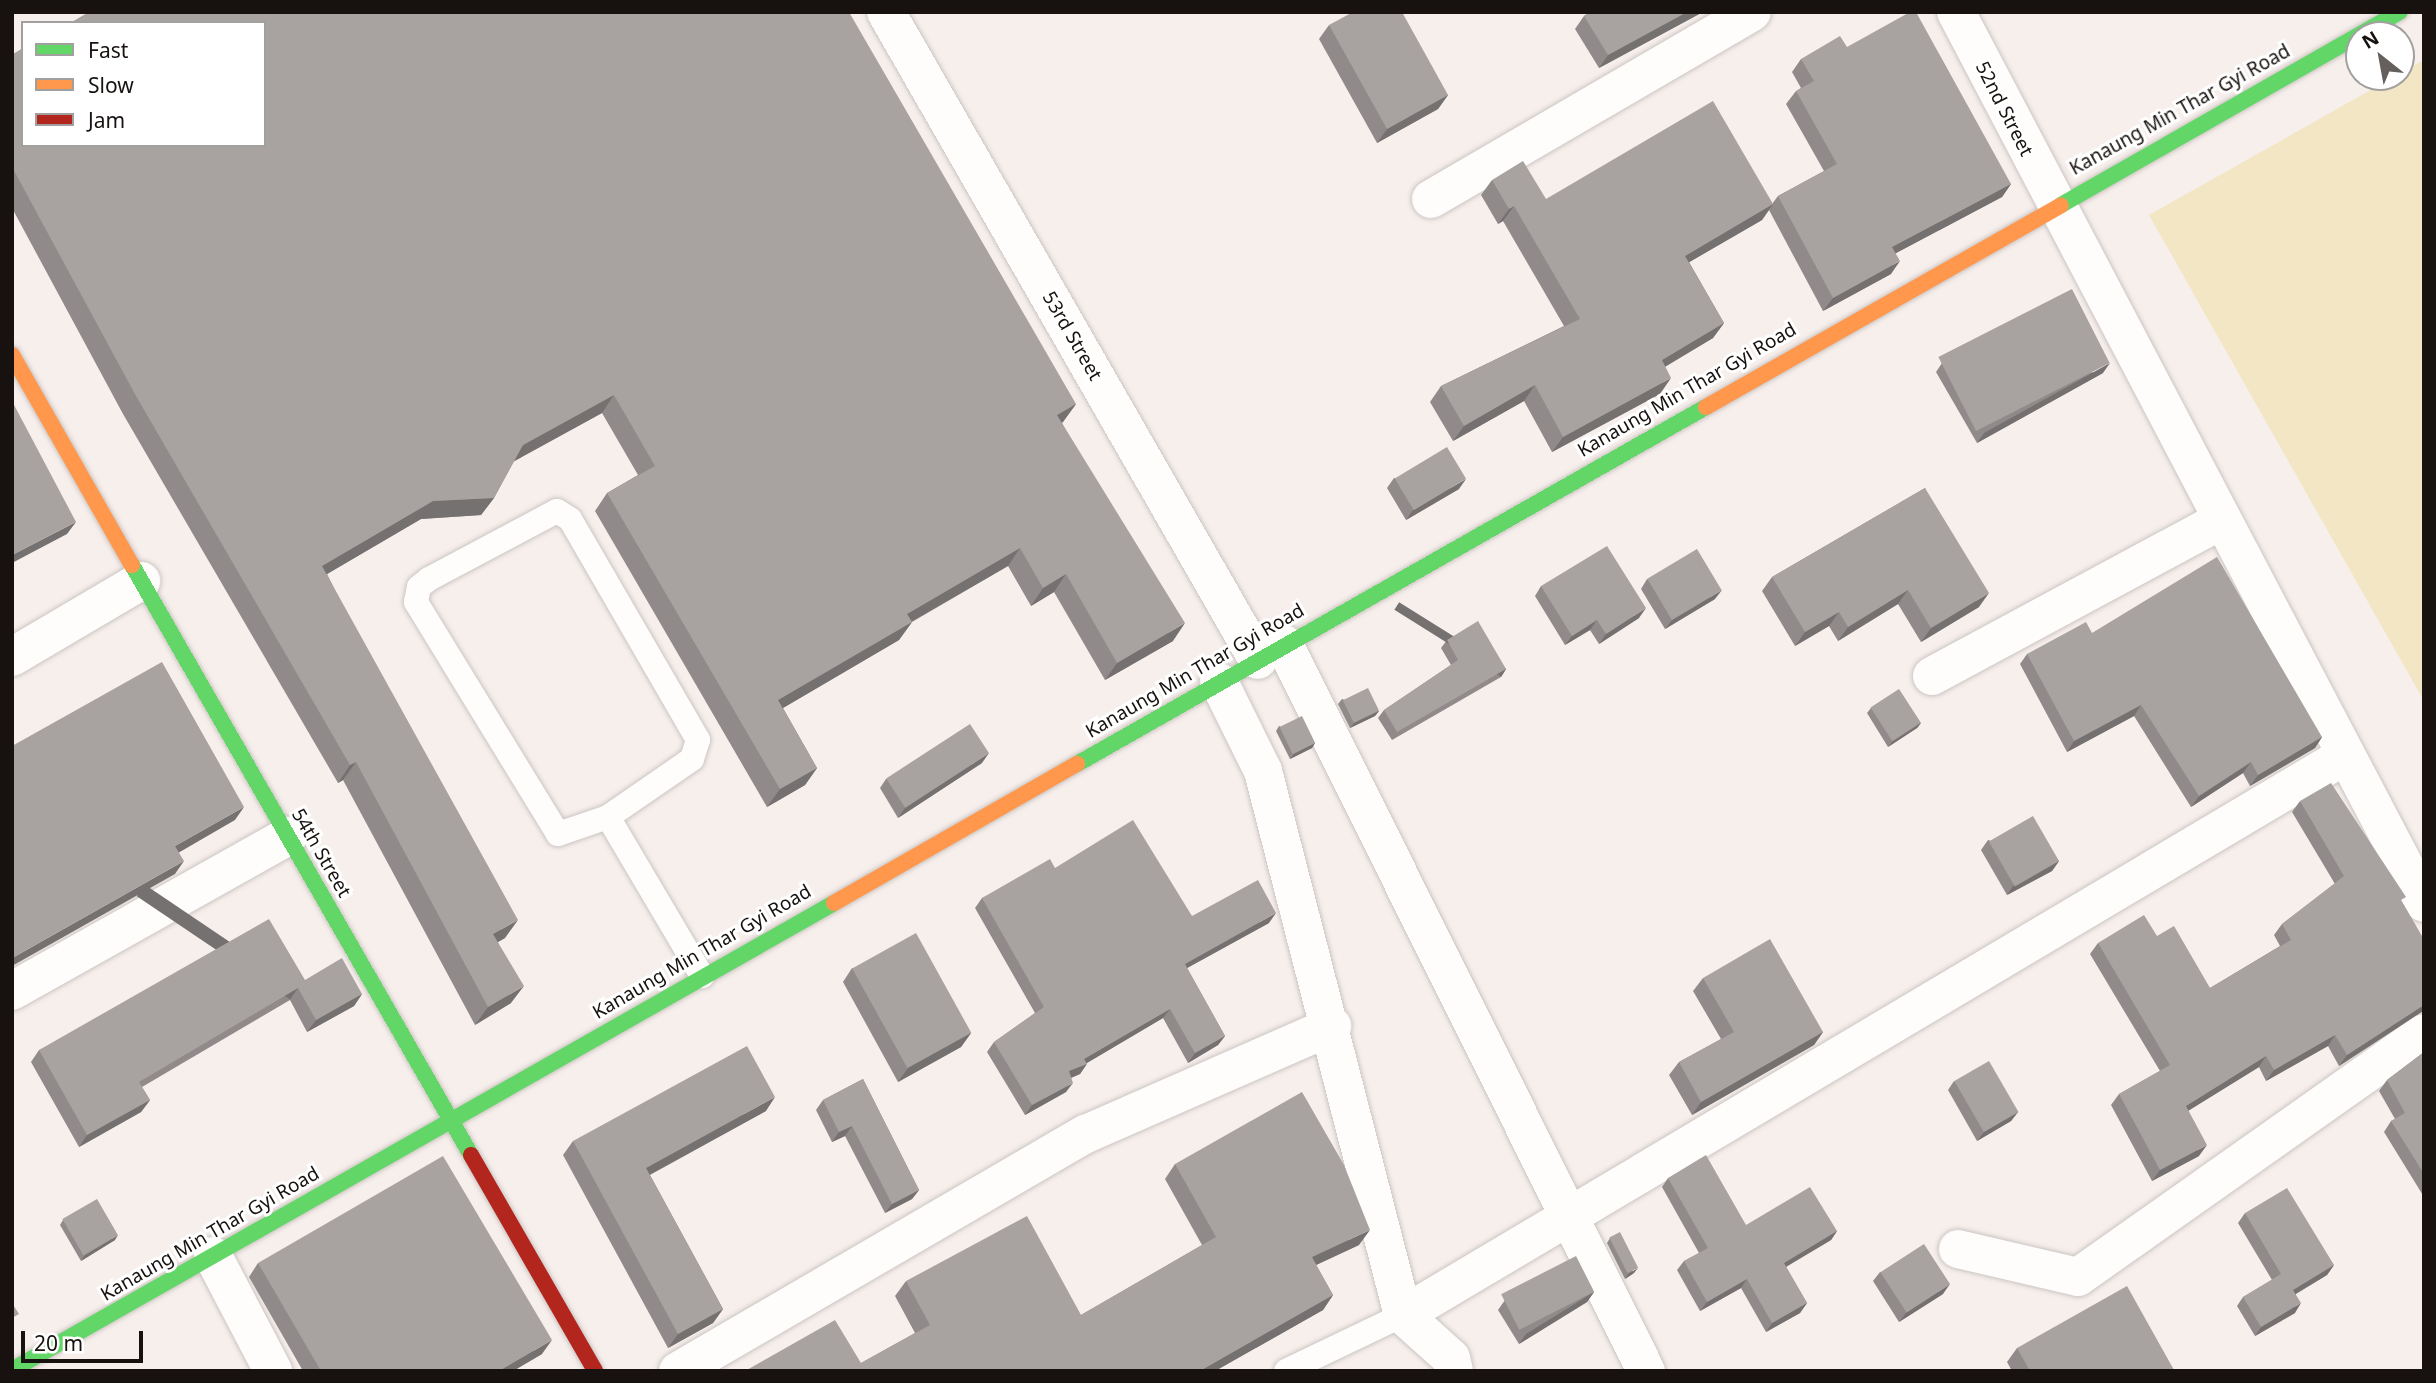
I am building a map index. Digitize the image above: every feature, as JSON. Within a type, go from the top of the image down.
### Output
[{"type":"street","name":"53rd Street","points":[[886,12],[1271,652],[1569,1216],[1646,1371]]},
{"type":"street","points":[[1431,199],[1752,12]]},
{"type":"street","name":"52nd Street","points":[[1956,12],[2053,205],[2424,903]]},
{"type":"street","name":"Kanaung Min Thar Gyi Road","points":[[12,1370],[2053,205],[2400,12]]},
{"type":"street","name":"54th Street","points":[[12,355],[595,1371]]},
{"type":"street","points":[[1932,676],[2220,522]]},
{"type":"street","points":[[12,657],[141,581]]},
{"type":"street","points":[[1219,682],[1263,771],[1332,1026],[1403,1315],[1451,1358],[1454,1371]]},
{"type":"street","points":[[1403,1315],[2344,756]]},
{"type":"street","points":[[12,991],[288,836]]},
{"type":"street","points":[[677,1371],[1086,1134],[1332,1026]]},
{"type":"street","points":[[1958,1249],[2078,1277],[2424,1033]]},
{"type":"street","points":[[213,1256],[272,1371]]},
{"type":"lane","points":[[545,512],[570,519],[698,740],[692,759],[608,817],[558,834],[416,602],[419,587],[429,579],[545,512]]},
{"type":"lane","points":[[608,817],[702,975]]},
{"type":"lane","points":[[1286,1371],[1403,1315]]},
{"type":"shaded area","points":[[2424,60],[2424,701],[2149,215],[2369,91],[2415,91],[2415,65]]},
{"type":"building","points":[[89,12],[849,12],[1076,404],[1057,415],[1185,623],[1117,663],[1066,574],[1043,588],[1020,548],[907,614],[912,622],[778,700],[817,768],[780,789],[607,493],[655,466],[614,395],[523,445],[494,498],[433,501],[322,566],[518,920],[493,934],[524,986],[488,1007],[356,762],[350,765],[136,396],[12,167],[12,52],[13,54],[21,49],[21,147],[266,147],[266,21],[73,21]]},
{"type":"building","points":[[1353,12],[1402,12],[1448,95],[1387,129],[1329,25]]},
{"type":"building","points":[[1590,12],[1687,12],[1608,55],[1584,16]]},
{"type":"building","points":[[1910,12],[1916,12],[2011,184],[1892,247],[1900,261],[1833,298],[1778,196],[1837,164],[1796,91],[1814,81],[1801,59],[1840,36],[1847,47]]},
{"type":"building","points":[[1713,101],[1773,204],[1685,256],[1724,323],[1662,360],[1671,378],[1563,437],[1535,385],[1464,426],[1441,386],[1580,319],[1514,206],[1509,209],[1492,180],[1523,161],[1546,199]]},
{"type":"building","points":[[2072,289],[2110,363],[1976,431],[1938,357]]},
{"type":"building","points":[[12,401],[76,522],[12,555]]},
{"type":"building","points":[[1447,447],[1466,479],[1414,510],[1395,478]]},
{"type":"building","points":[[1925,488],[1989,593],[1931,628],[1908,590],[1848,627],[1839,612],[1805,632],[1772,577]]},
{"type":"building","points":[[1607,546],[1646,608],[1606,634],[1597,620],[1572,636],[1541,586]]},
{"type":"building","points":[[1697,549],[1722,590],[1672,620],[1647,579]]},
{"type":"building","points":[[2217,557],[2322,737],[2258,775],[2251,762],[2199,796],[2141,705],[2074,741],[2027,654],[2086,622],[2092,633]]},
{"type":"building","points":[[1478,621],[1506,669],[1397,732],[1384,710],[1458,660],[1447,640]]},
{"type":"building","points":[[162,662],[244,807],[175,846],[184,861],[14,957],[12,746]]},
{"type":"building","points":[[1368,688],[1379,710],[1354,723],[1343,700]]},
{"type":"building","points":[[1899,689],[1921,723],[1892,741],[1870,708]]},
{"type":"building","points":[[1302,716],[1315,743],[1293,754],[1280,727]]},
{"type":"building","points":[[970,724],[989,753],[905,808],[886,778]]},
{"type":"building","points":[[2331,783],[2406,897],[2401,900],[2424,940],[2424,1005],[2347,1055],[2335,1035],[2274,1070],[2266,1056],[2186,1106],[2207,1145],[2160,1170],[2119,1094],[2170,1065],[2098,943],[2144,915],[2157,936],[2174,926],[2210,988],[2291,940],[2282,924],[2344,876],[2300,801]]},
{"type":"building","points":[[2033,816],[2059,861],[2015,887],[1989,842]]},
{"type":"building","points":[[1133,820],[1192,916],[1258,880],[1276,913],[1185,964],[1225,1036],[1195,1053],[1170,1009],[1084,1059],[1087,1064],[1069,1071],[1073,1083],[1032,1105],[994,1042],[1044,1007],[982,898],[1050,859],[1055,868]]},
{"type":"building","points":[[269,919],[305,980],[342,958],[362,994],[316,1020],[298,988],[139,1082],[150,1100],[87,1135],[39,1050]]},
{"type":"building","points":[[916,933],[971,1033],[907,1068],[852,968]]},
{"type":"building","points":[[1770,939],[1823,1032],[1701,1102],[1679,1062],[1734,1032],[1703,978]]},
{"type":"building","points":[[747,1046],[775,1097],[646,1168],[723,1309],[678,1334],[573,1141]]},
{"type":"building","points":[[2424,1052],[2424,1174],[2391,1121],[2405,1113],[2387,1080]]},
{"type":"building","points":[[1989,1061],[2018,1112],[1984,1132],[1954,1081]]},
{"type":"building","points":[[863,1079],[919,1190],[892,1204],[852,1126],[839,1132],[823,1100]]},
{"type":"building","points":[[1302,1092],[1344,1165],[1370,1230],[1312,1257],[1333,1295],[1200,1371],[745,1371],[835,1320],[861,1363],[930,1325],[906,1281],[1027,1216],[1081,1315],[1216,1237],[1175,1164]]},
{"type":"building","points":[[1706,1155],[1746,1225],[1810,1187],[1837,1231],[1784,1263],[1807,1303],[1772,1323],[1747,1279],[1707,1302],[1684,1261],[1708,1248],[1668,1178]]},
{"type":"building","points":[[443,1156],[552,1340],[499,1371],[321,1371],[258,1263]]},
{"type":"building","points":[[2287,1188],[2334,1265],[2293,1290],[2301,1303],[2261,1327],[2243,1297],[2281,1274],[2245,1213]]},
{"type":"building","points":[[97,1199],[118,1235],[83,1255],[62,1219]]},
{"type":"building","points":[[1620,1232],[1638,1268],[1627,1273],[1609,1237]]},
{"type":"building","points":[[1924,1244],[1950,1284],[1907,1313],[1880,1272]]},
{"type":"building","points":[[1576,1256],[1594,1292],[1519,1330],[1501,1294]]},
{"type":"building","points":[[2127,1286],[2174,1370],[2030,1371],[2017,1348]]},
{"type":"building","points":[[12,1303],[19,1314],[12,1318]]},
{"type":"traffic: fast","points":[[2061,205],[2400,12]]},
{"type":"traffic: fast","points":[[1077,764],[1706,407]]},
{"type":"traffic: fast","points":[[132,565],[471,1155]]},
{"type":"traffic: fast","points":[[12,1370],[834,903]]},
{"type":"traffic: slow","points":[[1706,407],[2061,205]]},
{"type":"traffic: slow","points":[[12,355],[132,565]]},
{"type":"traffic: slow","points":[[834,903],[1077,764]]},
{"type":"traffic: jam","points":[[471,1155],[595,1371]]}]
